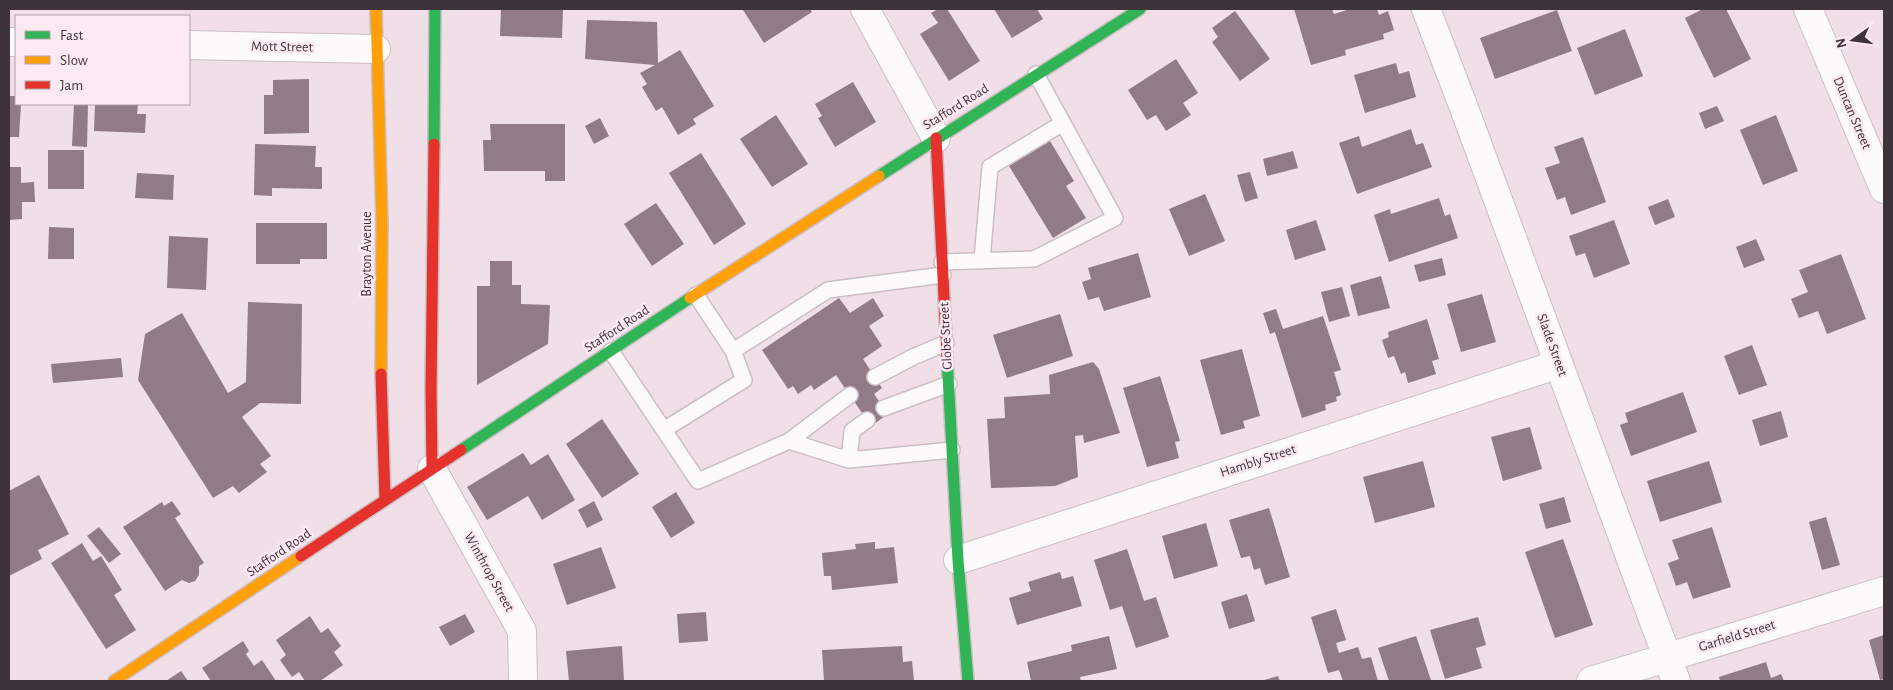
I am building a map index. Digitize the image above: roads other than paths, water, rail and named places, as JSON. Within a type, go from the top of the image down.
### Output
[{"type":"main road","name":"Brayton Avenue","points":[[376,9],[381,179],[381,406],[385,499]]},
{"type":"main road","points":[[432,469],[435,9]]},
{"type":"main road","name":"Stafford Road","points":[[114,681],[385,499],[696,295],[936,138],[1140,9]]},
{"type":"main road","name":"Globe Street","points":[[936,138],[958,560],[968,681]]},
{"type":"street","name":"Globe Street","points":[[865,9],[936,138]]},
{"type":"street","name":"Slade Street","points":[[1426,9],[1672,669]]},
{"type":"street","name":"Duncan Street","points":[[1808,9],[1884,189]]},
{"type":"street","name":"Mott Street","points":[[190,46],[376,49]]},
{"type":"street","name":"Hambly Street","points":[[958,560],[1559,364]]},
{"type":"street","name":"Winthrop Street","points":[[432,469],[522,631],[523,681]]},
{"type":"street","name":"Garfield Street","points":[[1590,681],[1672,669],[1884,592]]},
{"type":"lane","points":[[733,351],[828,290],[982,260],[1034,259],[1115,218],[1036,74]]},
{"type":"lane","points":[[982,260],[990,167],[1063,123]]},
{"type":"lane","points":[[665,429],[744,380],[733,351],[696,295]]},
{"type":"lane","points":[[875,377],[913,357],[946,343]]},
{"type":"lane","points":[[611,351],[698,481],[789,440],[850,395]]},
{"type":"lane","points":[[884,408],[949,384]]},
{"type":"lane","points":[[849,460],[852,431],[867,420]]},
{"type":"lane","points":[[789,440],[849,460],[952,450]]}]
